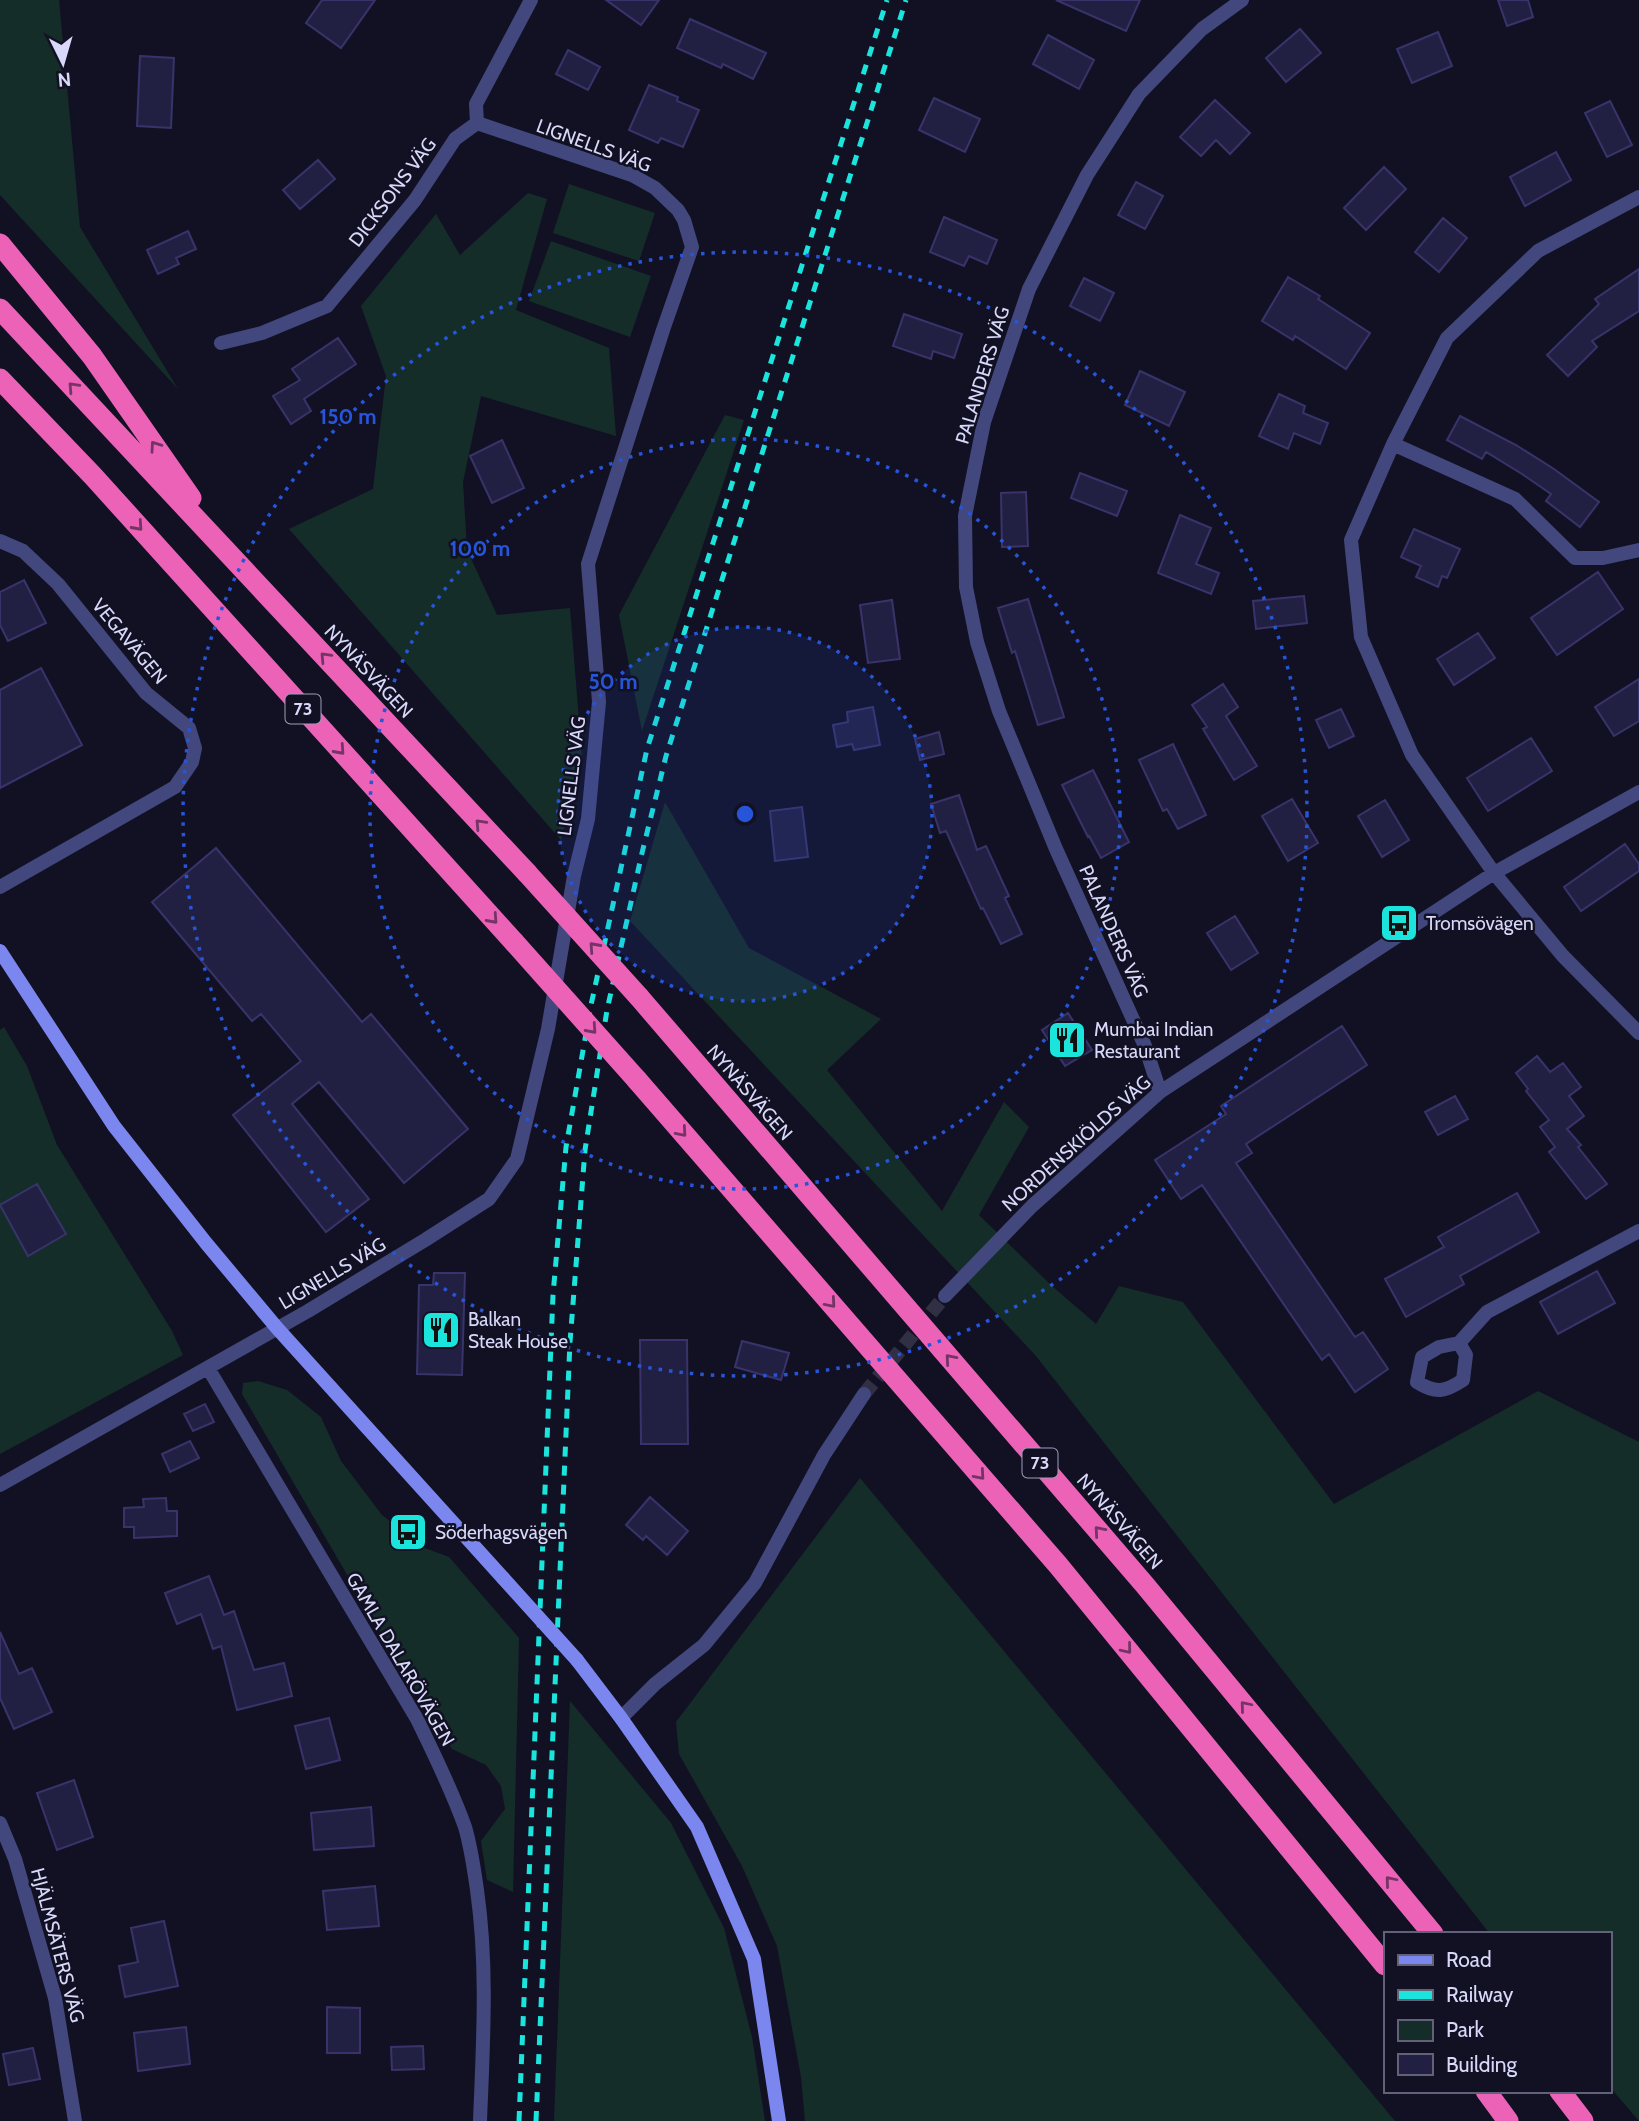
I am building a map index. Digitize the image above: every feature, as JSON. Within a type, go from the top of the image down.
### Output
[{"type":"highway","points":[[0,244],[92,356],[236,562]]},
{"type":"highway","name":"NYNÄSVÄGEN","points":[[0,309],[527,873],[639,997],[1144,1584],[1431,1932]]},
{"type":"highway","name":"73","points":[[0,379],[93,476],[637,1080],[1058,1565],[1384,1964]]},
{"type":"highway","points":[[1487,2093],[1508,2121]]},
{"type":"highway","points":[[1562,2093],[1583,2121]]},
{"type":"street","points":[[477,123],[476,104],[531,0]]},
{"type":"street","name":"PALANDERS VÄG","points":[[1160,1092],[1145,1046],[1056,849],[999,711],[977,642],[965,587],[965,516],[984,422],[1029,289],[1087,175],[1139,94],[1202,29],[1242,0]]},
{"type":"street","name":"DICKSONS VÄG","points":[[221,343],[262,333],[327,306],[415,200],[455,139],[477,123]]},
{"type":"street","name":"LIGNELLS VÄG","points":[[277,1328],[489,1199],[517,1159],[548,1029],[574,876],[588,819],[599,702],[588,564],[692,247],[678,209],[643,181],[477,123]]},
{"type":"street","points":[[1639,197],[1538,251],[1447,338],[1393,444],[1351,540],[1361,637],[1412,755],[1494,873],[1563,956],[1639,1033]]},
{"type":"street","points":[[1393,444],[1515,499],[1575,558],[1603,558],[1639,550]]},
{"type":"street","name":"VEGAVÄGEN","points":[[0,541],[23,551],[58,583],[146,693],[189,727],[195,748],[192,762],[175,787],[0,887]]},
{"type":"street","name":"NORDENSKIÖLDS VÄG","points":[[945,1296],[1032,1206],[1160,1092],[1494,873],[1639,792]]},
{"type":"street","points":[[0,951],[114,1126],[205,1243],[277,1328],[577,1660],[697,1827],[754,1959],[779,2121]]},
{"type":"street","points":[[1459,1343],[1487,1312],[1639,1231]]},
{"type":"street","points":[[0,1485],[277,1328]]},
{"type":"street","name":"GAMLA DALARÖVÄGEN","points":[[208,1368],[417,1719],[465,1828],[482,1928],[485,1994],[480,2121]]},
{"type":"street","points":[[621,1718],[655,1684],[704,1645],[755,1583],[824,1455],[864,1394]]},
{"type":"street","name":"HJÄLMSÄTERS VÄG","points":[[0,1823],[15,1859],[55,1998],[75,2121]]},
{"type":"green space","points":[[0,0],[59,0],[80,227],[178,389],[0,195]]},
{"type":"green space","points":[[569,184],[655,213],[639,261],[553,233]]},
{"type":"green space","points":[[528,193],[547,199],[516,310],[609,348],[616,436],[481,396],[463,482],[467,550],[497,615],[570,608],[582,758],[561,840],[289,529],[373,489],[386,376],[361,306],[436,214],[460,255]]},
{"type":"green space","points":[[551,241],[651,276],[630,337],[529,301]]},
{"type":"green space","points":[[725,415],[744,420],[642,731],[619,615]]},
{"type":"green space","points":[[665,802],[749,948],[881,1019],[827,1070],[942,1211],[1004,1102],[1029,1127],[979,1215],[1052,1286],[1096,1324],[1119,1286],[1183,1302],[1334,1504],[1538,1391],[1639,1442],[1639,2121],[1611,2088],[1611,1932],[1488,1932],[1036,1356],[630,921]]},
{"type":"green space","points":[[4,1027],[27,1066],[57,1145],[172,1331],[183,1355],[0,1454],[0,1030]]},
{"type":"green space","points":[[258,1381],[287,1390],[321,1417],[341,1461],[382,1515],[422,1547],[449,1557],[519,1638],[513,1892],[487,1880],[481,1841],[505,1809],[501,1786],[486,1765],[452,1749],[417,1695],[242,1394],[243,1383]]},
{"type":"green space","points":[[860,1478],[1395,2121],[805,2121],[801,2077],[777,1946],[742,1866],[679,1754],[676,1722]]},
{"type":"green space","points":[[570,1701],[671,1823],[724,1928],[752,2037],[765,2121],[554,2121]]},
{"type":"building","points":[[322,0],[375,0],[341,48],[306,23]]},
{"type":"building","points":[[606,0],[659,0],[641,25]]},
{"type":"building","points":[[1056,0],[1140,0],[1126,31]]},
{"type":"building","points":[[1498,0],[1528,0],[1533,17],[1507,26]]},
{"type":"building","points":[[690,19],[766,53],[753,79],[723,64],[721,68],[677,48]]},
{"type":"building","points":[[1300,29],[1321,53],[1286,82],[1266,58]]},
{"type":"building","points":[[1438,32],[1452,66],[1412,83],[1397,49]]},
{"type":"building","points":[[1048,35],[1094,60],[1079,89],[1033,64]]},
{"type":"building","points":[[568,50],[600,67],[588,90],[556,74]]},
{"type":"building","points":[[140,56],[174,58],[171,128],[137,126]]},
{"type":"building","points":[[649,85],[678,97],[677,101],[699,110],[683,147],[661,138],[658,143],[629,130]]},
{"type":"building","points":[[934,98],[980,119],[965,152],[919,130]]},
{"type":"building","points":[[1215,100],[1250,133],[1230,154],[1216,140],[1201,156],[1180,137]]},
{"type":"building","points":[[1610,101],[1632,145],[1607,157],[1585,113]]},
{"type":"building","points":[[1556,152],[1571,180],[1525,206],[1510,177]]},
{"type":"building","points":[[318,160],[335,179],[300,209],[283,190]]},
{"type":"building","points":[[1384,167],[1406,189],[1366,230],[1344,208]]},
{"type":"building","points":[[1136,182],[1163,196],[1145,229],[1118,215]]},
{"type":"building","points":[[944,217],[997,240],[987,264],[969,256],[964,266],[930,252]]},
{"type":"building","points":[[1443,218],[1467,238],[1439,272],[1415,252]]},
{"type":"building","points":[[188,231],[196,249],[176,258],[179,264],[158,274],[147,250]]},
{"type":"building","points":[[1639,269],[1639,311],[1592,341],[1597,347],[1568,376],[1547,355],[1599,304],[1595,299]]},
{"type":"building","points":[[1288,277],[1320,296],[1318,299],[1370,333],[1346,369],[1295,336],[1293,340],[1262,321]]},
{"type":"building","points":[[1084,278],[1114,293],[1100,321],[1070,306]]},
{"type":"building","points":[[904,314],[962,334],[954,358],[933,351],[931,359],[893,346]]},
{"type":"building","points":[[338,338],[356,364],[304,399],[311,411],[291,424],[273,396],[300,380],[292,369]]},
{"type":"building","points":[[1140,371],[1185,392],[1169,426],[1125,405]]},
{"type":"building","points":[[1279,394],[1305,406],[1303,413],[1328,423],[1320,444],[1294,433],[1288,449],[1259,436]]},
{"type":"building","points":[[1460,416],[1516,445],[1599,502],[1580,527],[1546,501],[1551,494],[1522,474],[1486,452],[1482,459],[1447,440]]},
{"type":"building","points":[[502,440],[524,488],[492,503],[470,456]]},
{"type":"building","points":[[1080,473],[1127,491],[1117,516],[1071,498]]},
{"type":"building","points":[[1026,492],[1028,546],[1002,547],[1001,493]]},
{"type":"building","points":[[1180,515],[1211,528],[1196,564],[1219,573],[1211,594],[1158,573]]},
{"type":"building","points":[[1414,529],[1460,549],[1447,578],[1442,576],[1438,587],[1416,577],[1421,566],[1401,557]]},
{"type":"building","points":[[1598,572],[1623,609],[1557,655],[1531,618]]},
{"type":"building","points":[[24,580],[46,623],[8,641],[0,625],[0,592]]},
{"type":"building","points":[[1304,596],[1307,623],[1256,629],[1253,601]]},
{"type":"building","points":[[1028,599],[1064,717],[1038,725],[1015,651],[1012,653],[998,608]]},
{"type":"building","points":[[892,600],[900,659],[868,663],[860,605]]},
{"type":"building","points":[[1478,633],[1495,658],[1454,685],[1437,659]]},
{"type":"building","points":[[41,668],[82,745],[0,788],[0,690]]},
{"type":"building","points":[[1639,679],[1639,721],[1614,736],[1595,707]]},
{"type":"building","points":[[1223,684],[1238,707],[1226,716],[1257,766],[1234,780],[1203,729],[1207,727],[1192,705]]},
{"type":"building","points":[[873,707],[880,745],[854,750],[852,744],[837,747],[833,725],[848,722],[847,712]]},
{"type":"building","points":[[1341,709],[1354,736],[1329,748],[1316,720]]},
{"type":"building","points":[[939,732],[944,754],[920,760],[915,739]]},
{"type":"building","points":[[1531,738],[1552,771],[1488,811],[1467,778]]},
{"type":"building","points":[[1173,744],[1206,815],[1178,829],[1167,809],[1163,811],[1139,760]]},
{"type":"building","points":[[1093,770],[1129,842],[1101,858],[1062,785]]},
{"type":"building","points":[[959,795],[977,850],[986,846],[1009,896],[1005,898],[1022,934],[1001,944],[983,908],[981,909],[946,831],[940,833],[931,804]]},
{"type":"building","points":[[1292,799],[1318,843],[1288,861],[1262,816]]},
{"type":"building","points":[[1385,800],[1409,840],[1382,857],[1358,816]]},
{"type":"building","points":[[802,807],[808,857],[775,861],[770,811]]},
{"type":"building","points":[[1625,844],[1639,864],[1639,871],[1581,911],[1564,887]]},
{"type":"building","points":[[216,848],[362,1022],[371,1014],[468,1129],[404,1183],[319,1082],[292,1104],[369,1199],[326,1232],[233,1115],[301,1061],[261,1014],[252,1021],[152,902]]},
{"type":"building","points":[[1235,916],[1258,953],[1231,970],[1207,933]]},
{"type":"building","name":"Mumbai Indian Restaurant","points":[[1068,1013],[1092,1050],[1065,1066],[1042,1030]]},
{"type":"building","points":[[1342,1026],[1367,1065],[1246,1144],[1252,1153],[1236,1163],[1355,1337],[1363,1332],[1388,1369],[1355,1392],[1329,1354],[1322,1360],[1202,1185],[1181,1199],[1155,1160],[1226,1114],[1221,1106]]},
{"type":"building","points":[[1537,1056],[1550,1072],[1563,1063],[1581,1087],[1569,1096],[1584,1116],[1567,1129],[1607,1184],[1586,1199],[1549,1152],[1555,1147],[1540,1127],[1549,1120],[1526,1091],[1528,1089],[1516,1073]]},
{"type":"building","points":[[1455,1096],[1468,1119],[1438,1135],[1425,1112]]},
{"type":"building","points":[[37,1184],[66,1234],[28,1256],[0,1205]]},
{"type":"building","points":[[1517,1193],[1539,1232],[1460,1276],[1464,1284],[1406,1317],[1385,1279],[1444,1247],[1438,1237]]},
{"type":"building","points":[[1597,1271],[1615,1303],[1558,1334],[1540,1302]]},
{"type":"building","name":"Balkan Steak House","points":[[434,1273],[465,1273],[462,1375],[417,1374],[419,1285],[433,1285]]},
{"type":"building","points":[[640,1340],[687,1340],[688,1444],[641,1444]]},
{"type":"building","points":[[742,1341],[789,1353],[781,1380],[735,1367]]},
{"type":"building","points":[[205,1404],[214,1422],[193,1431],[184,1414]]},
{"type":"building","points":[[190,1441],[199,1458],[170,1472],[162,1454]]},
{"type":"building","points":[[650,1497],[688,1531],[667,1555],[646,1536],[643,1540],[626,1525]]},
{"type":"building","points":[[166,1498],[167,1511],[177,1511],[177,1536],[134,1538],[134,1527],[124,1527],[124,1508],[144,1507],[143,1499]]},
{"type":"building","points":[[209,1576],[224,1615],[234,1611],[254,1670],[284,1663],[292,1696],[237,1710],[221,1646],[213,1649],[201,1614],[177,1624],[165,1593]]},
{"type":"building","points":[[0,1632],[19,1674],[32,1668],[52,1712],[14,1729],[0,1698]]},
{"type":"building","points":[[329,1718],[340,1760],[306,1769],[295,1726]]},
{"type":"building","points":[[74,1780],[93,1837],[57,1850],[37,1793]]},
{"type":"building","points":[[371,1807],[374,1846],[314,1850],[311,1813]]},
{"type":"building","points":[[375,1886],[379,1926],[327,1930],[323,1891]]},
{"type":"building","points":[[164,1921],[178,1986],[125,1997],[119,1966],[138,1962],[131,1928]]},
{"type":"building","points":[[327,2007],[360,2008],[360,2053],[327,2053]]},
{"type":"building","points":[[186,2027],[190,2064],[138,2071],[134,2033]]},
{"type":"building","points":[[423,2046],[424,2069],[392,2070],[391,2047]]},
{"type":"building","points":[[33,2048],[40,2079],[9,2085],[3,2054]]},
{"type":"tunnel","points":[[864,1394],[945,1296]]},
{"type":"railway","points":[[519,2121],[553,1295],[566,1147],[591,1005],[647,749],[887,0]]},
{"type":"railway","points":[[536,2121],[570,1342],[585,1150],[607,1010],[666,756],[906,0]]},
{"type":"place","name":"Tromsövägen","points":[[1399,923]]},
{"type":"place","name":"Mumbai Indian Restaurant","points":[[1067,1040]]},
{"type":"place","name":"Balkan Steak House","points":[[441,1330]]},
{"type":"place","name":"Söderhagsvägen","points":[[408,1532]]}]
